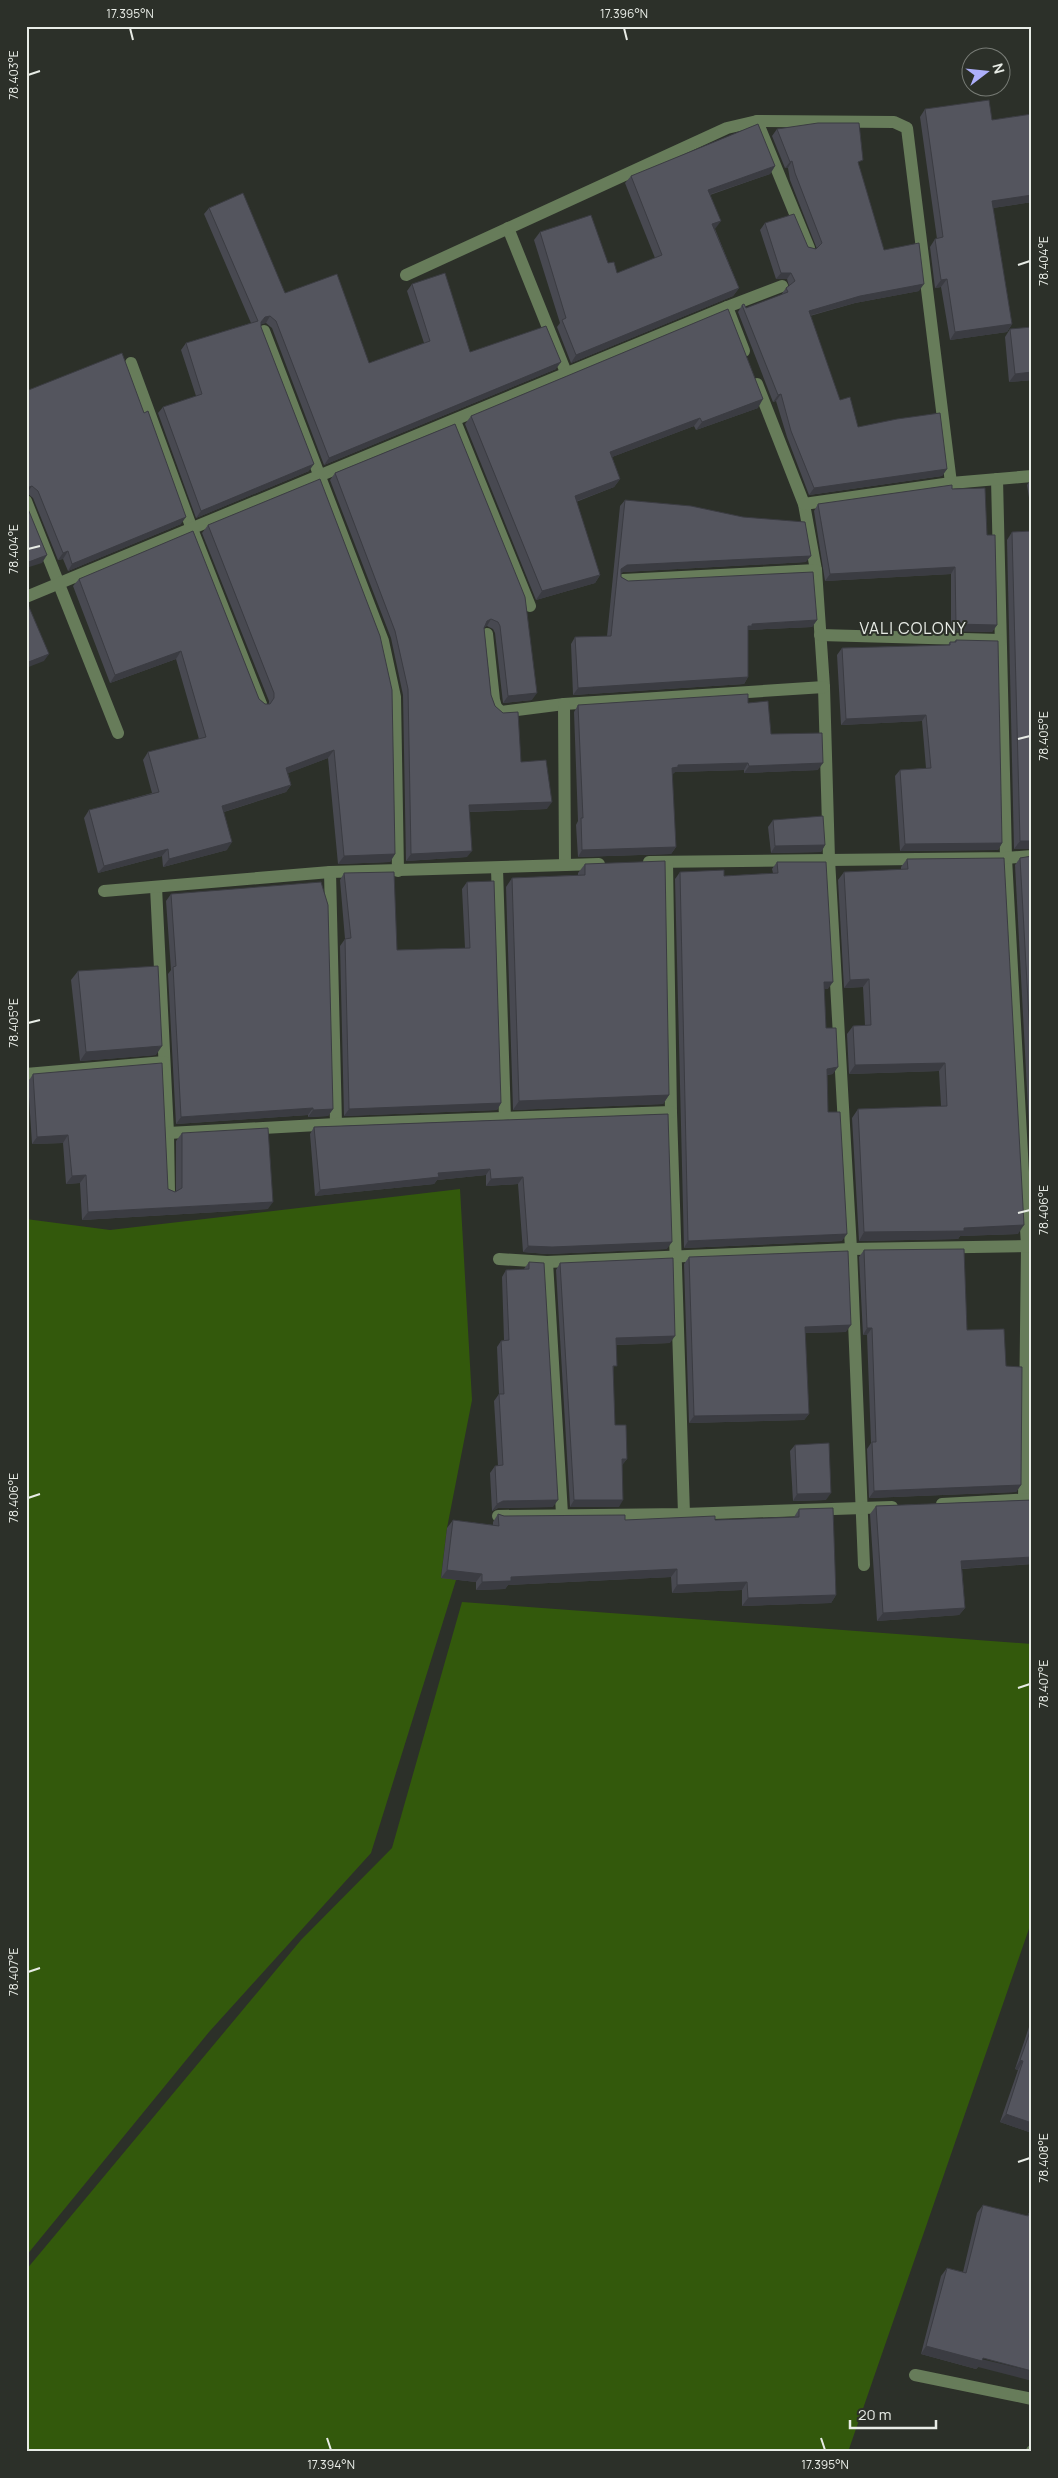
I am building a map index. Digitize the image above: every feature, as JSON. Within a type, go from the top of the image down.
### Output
[{"type":"street","points":[[758,121],[809,248]]},
{"type":"street","points":[[406,276],[727,128],[758,121],[894,122],[907,128],[951,483]]},
{"type":"street","points":[[508,228],[567,374]]},
{"type":"street","points":[[26,597],[727,307],[782,286]]},
{"type":"street","points":[[727,307],[804,504],[816,570],[824,687],[829,859],[851,1249],[864,1565]]},
{"type":"street","points":[[264,331],[383,640],[390,668],[395,697],[398,871]]},
{"type":"street","points":[[131,363],[192,529],[261,704]]},
{"type":"street","points":[[455,421],[530,606]]},
{"type":"street","points":[[804,504],[951,483],[1032,476]]},
{"type":"street","points":[[929,1505],[1028,1499],[1029,1246],[1006,858],[996,479]]},
{"type":"street","points":[[26,501],[118,733]]},
{"type":"street","points":[[623,580],[816,570]]},
{"type":"street","points":[[487,634],[494,700],[496,707],[501,712],[564,704],[824,687]]},
{"type":"street","points":[[820,635],[1000,640]]},
{"type":"street","points":[[564,704],[565,865]]},
{"type":"street","points":[[639,863],[1006,858],[1032,856]]},
{"type":"street","points":[[667,862],[671,1112],[684,1514]]},
{"type":"street","points":[[104,891],[330,872],[497,869],[611,864]]},
{"type":"street","points":[[497,869],[505,1119]]},
{"type":"street","points":[[330,872],[336,1124]]},
{"type":"street","points":[[156,887],[168,1133],[169,1192]]},
{"type":"street","points":[[26,1074],[164,1062]]},
{"type":"street","points":[[168,1133],[336,1124],[671,1112]]},
{"type":"street","points":[[499,1259],[547,1262],[851,1249],[1029,1246]]},
{"type":"street","points":[[547,1262],[562,1514]]},
{"type":"street","points":[[498,1516],[684,1514],[910,1506]]},
{"type":"street","points":[[915,2375],[1032,2399]]},
{"type":"green space","points":[[460,1189],[472,1400],[447,1528],[441,1577],[456,1580],[371,1853],[209,2032],[26,2256],[26,1219],[110,1230]]},
{"type":"green space","points":[[462,1602],[1032,1644],[1032,1920],[848,2452],[26,2452],[26,2270],[301,1940],[392,1848]]},
{"type":"building","points":[[989,100],[992,120],[1032,114],[1032,195],[992,201],[1012,324],[955,332],[947,279],[941,280],[935,239],[943,237],[925,109]]},
{"type":"building","points":[[818,123],[859,123],[863,160],[858,162],[884,250],[919,243],[924,284],[860,296],[809,311],[840,400],[850,397],[858,427],[940,413],[947,469],[814,488],[791,431],[781,394],[778,395],[742,305],[744,304],[746,308],[788,292],[786,288],[795,281],[791,273],[781,273],[765,223],[794,214],[808,247],[816,249],[822,243],[792,161],[790,162],[777,129]]},
{"type":"building","points":[[758,124],[775,166],[708,190],[721,221],[712,224],[739,288],[576,355],[562,320],[566,318],[540,232],[591,215],[608,263],[614,262],[617,273],[662,255],[631,176]]},
{"type":"building","points":[[243,193],[285,293],[337,274],[369,363],[430,341],[412,284],[445,273],[470,352],[546,326],[561,362],[329,458],[276,321],[270,316],[265,317],[261,322],[261,327],[314,464],[201,511],[163,407],[202,394],[186,343],[258,321],[209,208]]},
{"type":"building","points":[[728,309],[763,399],[702,422],[700,418],[610,452],[620,479],[575,496],[600,575],[542,591],[471,416]]},
{"type":"building","points":[[1032,327],[1032,372],[1015,374],[1010,329]]},
{"type":"building","points":[[122,353],[144,413],[148,411],[186,517],[72,564],[68,551],[63,553],[38,491],[32,486],[26,488],[26,391]]},
{"type":"building","points":[[455,424],[525,597],[537,693],[508,696],[500,626],[498,622],[491,619],[487,621],[484,628],[491,695],[495,706],[503,713],[518,712],[521,762],[546,760],[552,802],[469,805],[472,851],[411,854],[408,689],[395,631],[335,473]]},
{"type":"building","points":[[320,479],[380,636],[392,690],[395,854],[344,856],[334,750],[286,768],[291,785],[222,806],[232,842],[169,859],[168,849],[104,866],[89,810],[159,792],[148,752],[206,737],[181,651],[115,675],[79,579],[193,531],[259,699],[265,704],[270,704],[274,698],[274,693],[208,525]]},
{"type":"building","points":[[952,485],[952,489],[985,488],[987,535],[995,535],[997,625],[956,624],[955,567],[830,574],[818,504]]},
{"type":"building","points":[[625,500],[691,506],[743,517],[805,522],[811,556],[627,565],[621,569],[621,577],[628,581],[813,572],[817,620],[752,624],[752,626],[748,626],[748,677],[578,688],[575,637],[611,636]]},
{"type":"building","points":[[26,504],[47,555],[26,563]]},
{"type":"building","points":[[1032,531],[1032,841],[1020,841],[1012,532]]},
{"type":"building","points":[[26,600],[49,654],[26,663]]},
{"type":"building","points":[[956,640],[998,641],[1002,843],[905,844],[900,770],[931,768],[926,715],[846,719],[842,648],[950,645],[950,642],[956,642]]},
{"type":"building","points":[[748,694],[748,703],[768,701],[771,734],[822,733],[823,763],[749,766],[748,763],[678,765],[678,767],[672,768],[676,847],[582,850],[581,818],[583,818],[578,705]]},
{"type":"building","points":[[823,816],[825,845],[775,846],[773,820]]},
{"type":"building","points":[[1032,856],[1032,1072],[1020,858]]},
{"type":"building","points":[[1004,858],[1024,1225],[964,1228],[964,1231],[864,1232],[858,1109],[947,1106],[945,1063],[855,1065],[853,1026],[871,1025],[869,979],[850,980],[844,872],[908,869],[907,859]]},
{"type":"building","points":[[665,861],[669,1095],[519,1101],[512,878],[585,875],[585,864]]},
{"type":"building","points":[[777,862],[826,862],[833,982],[824,982],[826,1028],[836,1028],[838,1067],[827,1069],[828,1112],[840,1112],[847,1234],[688,1241],[680,872],[724,870],[724,876],[778,873]]},
{"type":"building","points":[[394,872],[397,950],[470,948],[467,882],[494,881],[501,1103],[349,1109],[345,939],[351,938],[344,873]]},
{"type":"building","points":[[321,882],[328,905],[333,1109],[313,1110],[313,1108],[181,1117],[173,967],[176,966],[171,894]]},
{"type":"building","points":[[158,966],[162,1046],[86,1052],[78,971]]},
{"type":"building","points":[[162,1063],[168,1189],[175,1192],[182,1188],[182,1133],[268,1128],[273,1202],[88,1212],[86,1175],[72,1176],[68,1135],[37,1137],[33,1074]]},
{"type":"building","points":[[668,1114],[672,1242],[552,1247],[528,1246],[523,1177],[491,1179],[490,1169],[438,1173],[439,1177],[320,1190],[314,1127]]},
{"type":"building","points":[[964,1249],[967,1330],[1004,1329],[1006,1366],[1022,1367],[1021,1485],[874,1491],[872,1442],[876,1442],[872,1328],[867,1328],[864,1250]]},
{"type":"building","points":[[848,1251],[851,1325],[805,1327],[809,1414],[694,1416],[689,1257]]},
{"type":"building","points":[[673,1258],[675,1336],[616,1338],[617,1366],[613,1366],[615,1425],[626,1425],[627,1459],[622,1459],[623,1500],[574,1500],[560,1263]]},
{"type":"building","points":[[529,1262],[544,1263],[558,1500],[503,1501],[497,1504],[495,1466],[503,1465],[499,1394],[504,1394],[501,1341],[509,1340],[506,1270],[529,1269]]},
{"type":"building","points":[[829,1443],[831,1493],[797,1494],[795,1445]]},
{"type":"building","points":[[1032,1500],[1032,1557],[961,1561],[965,1608],[883,1613],[876,1506]]},
{"type":"building","points":[[833,1508],[836,1595],[748,1598],[747,1582],[677,1585],[677,1569],[511,1577],[511,1581],[482,1582],[482,1574],[447,1570],[453,1520],[499,1526],[498,1514],[504,1516],[625,1515],[625,1520],[715,1516],[715,1520],[799,1517],[799,1509]]},
{"type":"building","points":[[1032,2026],[1032,2123],[1006,2114],[1023,2061],[1020,2060]]},
{"type":"building","points":[[983,2205],[1028,2216],[1029,2213],[1032,2213],[1032,2371],[983,2358],[982,2361],[926,2346],[947,2268],[966,2273]]},
{"type":"district","name":"VALI COLONY","points":[[913,628]]}]
